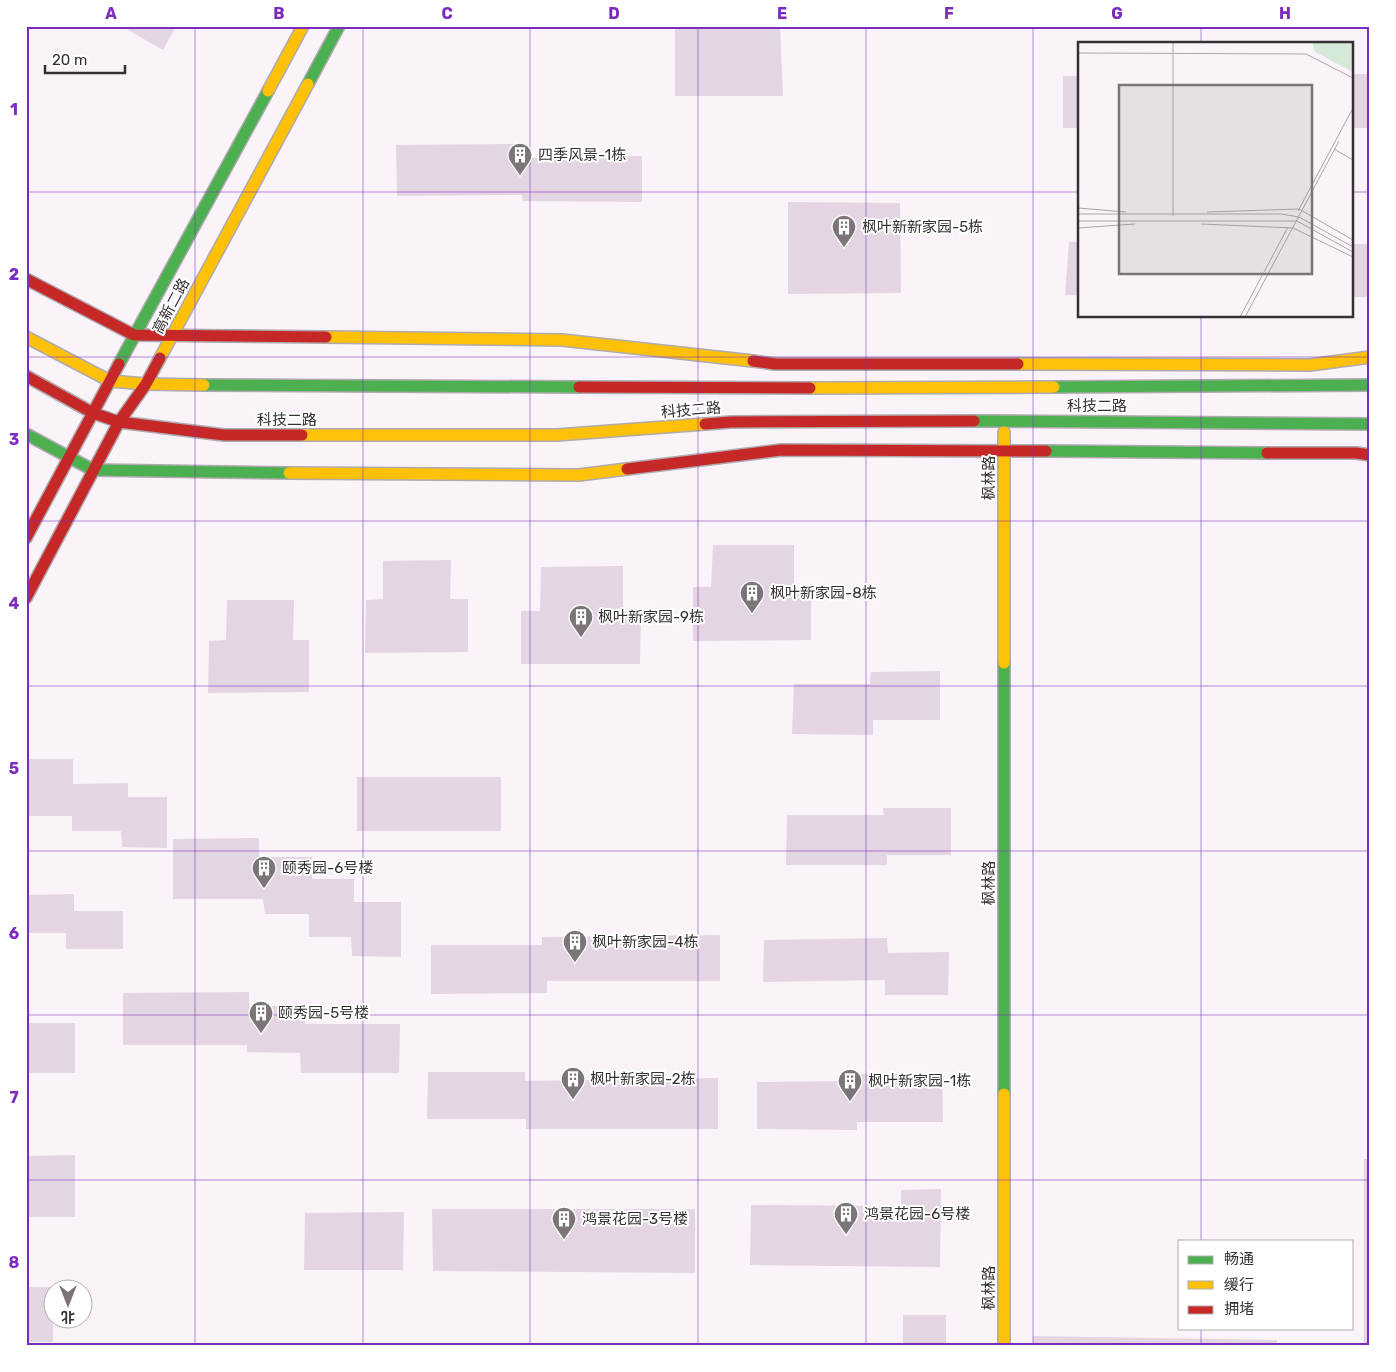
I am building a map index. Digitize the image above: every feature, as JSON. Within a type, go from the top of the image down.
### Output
[{"type":"street","name":"高新二路","points":[[26,538],[134,335],[303,26]]},
{"type":"street","name":"高新二路","points":[[26,598],[119,422],[146,384],[339,26]]},
{"type":"street","points":[[26,279],[134,335],[562,340],[775,364],[1310,364],[1370,356]]},
{"type":"street","name":"科技二路","points":[[26,337],[110,381],[146,384],[919,388],[1370,385]]},
{"type":"street","name":"科技二路","points":[[26,376],[93,413],[119,422],[224,435],[557,435],[730,422],[1004,421],[1370,424]]},
{"type":"street","name":"枫林路","points":[[1004,421],[1004,1346]]},
{"type":"street","points":[[26,434],[93,470],[579,475],[781,450],[1356,453],[1370,455]]},
{"type":"building","points":[[121,26],[176,26],[163,50]]},
{"type":"building","points":[[675,26],[780,26],[783,96],[675,96]]},
{"type":"building","points":[[1354,74],[1370,74],[1370,128],[1354,128]]},
{"type":"building","points":[[1063,76],[1078,76],[1078,128],[1063,128]]},
{"type":"building","name":"四季风景-1栋","points":[[518,144],[519,158],[642,156],[642,202],[523,201],[522,195],[397,196],[396,145]]},
{"type":"building","name":"枫叶新新家园-5栋","points":[[788,202],[900,203],[901,293],[788,294]]},
{"type":"building","points":[[1069,242],[1078,242],[1078,295],[1065,295]]},
{"type":"building","points":[[1354,244],[1370,244],[1370,297],[1354,297]]},
{"type":"building","name":"枫叶新家园-8栋","points":[[713,545],[794,545],[794,588],[811,588],[811,640],[693,641],[693,587],[711,587]]},
{"type":"building","points":[[451,560],[450,599],[468,599],[468,652],[365,653],[366,600],[383,599],[383,561]]},
{"type":"building","name":"枫叶新家园-9栋","points":[[623,566],[623,611],[641,611],[640,664],[521,664],[521,611],[540,611],[541,567]]},
{"type":"building","points":[[227,600],[294,600],[293,640],[309,640],[309,692],[208,693],[209,641],[226,640]]},
{"type":"building","points":[[940,671],[940,720],[873,720],[873,735],[792,734],[794,684],[870,684],[871,672]]},
{"type":"building","points":[[26,759],[73,759],[73,784],[128,783],[128,797],[167,797],[167,848],[122,847],[121,831],[72,831],[72,816],[26,816]]},
{"type":"building","points":[[357,777],[501,777],[501,831],[357,831]]},
{"type":"building","points":[[883,808],[951,808],[951,855],[887,855],[887,865],[786,865],[787,815],[884,815]]},
{"type":"building","name":"颐秀园-6号楼","points":[[259,838],[259,857],[312,857],[312,879],[354,879],[354,902],[401,902],[401,957],[352,956],[351,937],[309,937],[309,914],[265,914],[263,899],[173,899],[173,839]]},
{"type":"building","points":[[74,894],[74,911],[123,911],[123,949],[66,949],[66,933],[26,933],[26,895]]},
{"type":"building","name":"枫叶新家园-4栋","points":[[720,935],[720,981],[547,981],[547,993],[431,994],[431,945],[542,945],[542,937]]},
{"type":"building","points":[[887,938],[888,953],[949,952],[948,995],[885,995],[885,980],[763,982],[764,940]]},
{"type":"building","name":"颐秀园-5号楼","points":[[249,992],[249,1006],[305,1006],[305,1024],[400,1024],[399,1073],[301,1073],[300,1053],[247,1052],[247,1045],[123,1045],[123,993]]},
{"type":"building","points":[[26,1023],[75,1023],[75,1073],[26,1073]]},
{"type":"building","name":"枫叶新家园-2栋","points":[[428,1072],[525,1072],[525,1081],[718,1078],[718,1129],[526,1129],[526,1119],[427,1119]]},
{"type":"building","name":"枫叶新家园-1栋","points":[[852,1074],[942,1074],[943,1122],[857,1122],[857,1130],[757,1129],[757,1082],[851,1081]]},
{"type":"building","points":[[75,1155],[75,1217],[26,1217],[26,1156]]},
{"type":"building","points":[[1364,1159],[1370,1159],[1370,1346],[1364,1346]]},
{"type":"building","name":"鸿景花园-6号楼","points":[[941,1189],[940,1267],[750,1265],[751,1205],[901,1206],[901,1190]]},
{"type":"building","name":"鸿景花园-3号楼","points":[[432,1209],[695,1209],[695,1273],[433,1271]]},
{"type":"building","points":[[404,1212],[403,1270],[304,1270],[305,1213]]},
{"type":"building","points":[[26,1287],[42,1287],[42,1330],[53,1330],[53,1342],[26,1342]]},
{"type":"building","points":[[903,1315],[946,1315],[946,1346],[903,1346]]},
{"type":"building","points":[[1033,1336],[1277,1340],[1277,1346],[1033,1346]]},
{"type":"building","points":[[731,1343],[844,1344],[844,1346],[731,1346]]},
{"type":"traffic: fast","points":[[308,84],[339,26]]},
{"type":"traffic: fast","points":[[119,364],[268,91]]},
{"type":"traffic: fast","points":[[204,385],[579,387]]},
{"type":"traffic: fast","points":[[1054,387],[1370,385]]},
{"type":"traffic: fast","points":[[974,421],[1370,424]]},
{"type":"traffic: fast","points":[[26,434],[93,470],[289,473]]},
{"type":"traffic: fast","points":[[1046,451],[1267,453]]},
{"type":"traffic: fast","points":[[1004,663],[1004,1094]]},
{"type":"traffic: slow","points":[[268,91],[303,26]]},
{"type":"traffic: slow","points":[[160,358],[308,84]]},
{"type":"traffic: slow","points":[[26,337],[110,381],[204,385]]},
{"type":"traffic: slow","points":[[326,337],[562,340],[753,361]]},
{"type":"traffic: slow","points":[[1018,364],[1310,365],[1370,357]]},
{"type":"traffic: slow","points":[[810,388],[1054,387]]},
{"type":"traffic: slow","points":[[302,435],[557,435],[705,424]]},
{"type":"traffic: slow","points":[[1004,432],[1004,663]]},
{"type":"traffic: slow","points":[[289,473],[579,475],[627,469]]},
{"type":"traffic: slow","points":[[1004,1094],[1004,1346]]},
{"type":"traffic: jam","points":[[26,279],[134,335],[326,337]]},
{"type":"traffic: jam","points":[[26,598],[119,422],[146,384],[160,358]]},
{"type":"traffic: jam","points":[[753,361],[775,364],[1018,364]]},
{"type":"traffic: jam","points":[[26,538],[119,364]]},
{"type":"traffic: jam","points":[[26,376],[93,413],[119,422],[224,435],[302,435]]},
{"type":"traffic: jam","points":[[579,387],[810,388]]},
{"type":"traffic: jam","points":[[705,424],[731,422],[974,421]]},
{"type":"traffic: jam","points":[[627,469],[781,450],[1046,451]]},
{"type":"traffic: jam","points":[[1267,453],[1356,453],[1370,455]]},
{"type":"place","name":"四季风景-1栋","points":[[520,176]]},
{"type":"place","name":"枫叶新新家园-5栋","points":[[844,248]]},
{"type":"place","name":"枫叶新家园-8栋","points":[[752,614]]},
{"type":"place","name":"枫叶新家园-9栋","points":[[581,638]]},
{"type":"place","name":"颐秀园-6号楼","points":[[264,889]]},
{"type":"place","name":"枫叶新家园-4栋","points":[[575,963]]},
{"type":"place","name":"颐秀园-5号楼","points":[[261,1034]]},
{"type":"place","name":"枫叶新家园-2栋","points":[[573,1100]]},
{"type":"place","name":"枫叶新家园-1栋","points":[[850,1102]]},
{"type":"place","name":"鸿景花园-6号楼","points":[[846,1235]]},
{"type":"place","name":"鸿景花园-3号楼","points":[[564,1240]]}]
